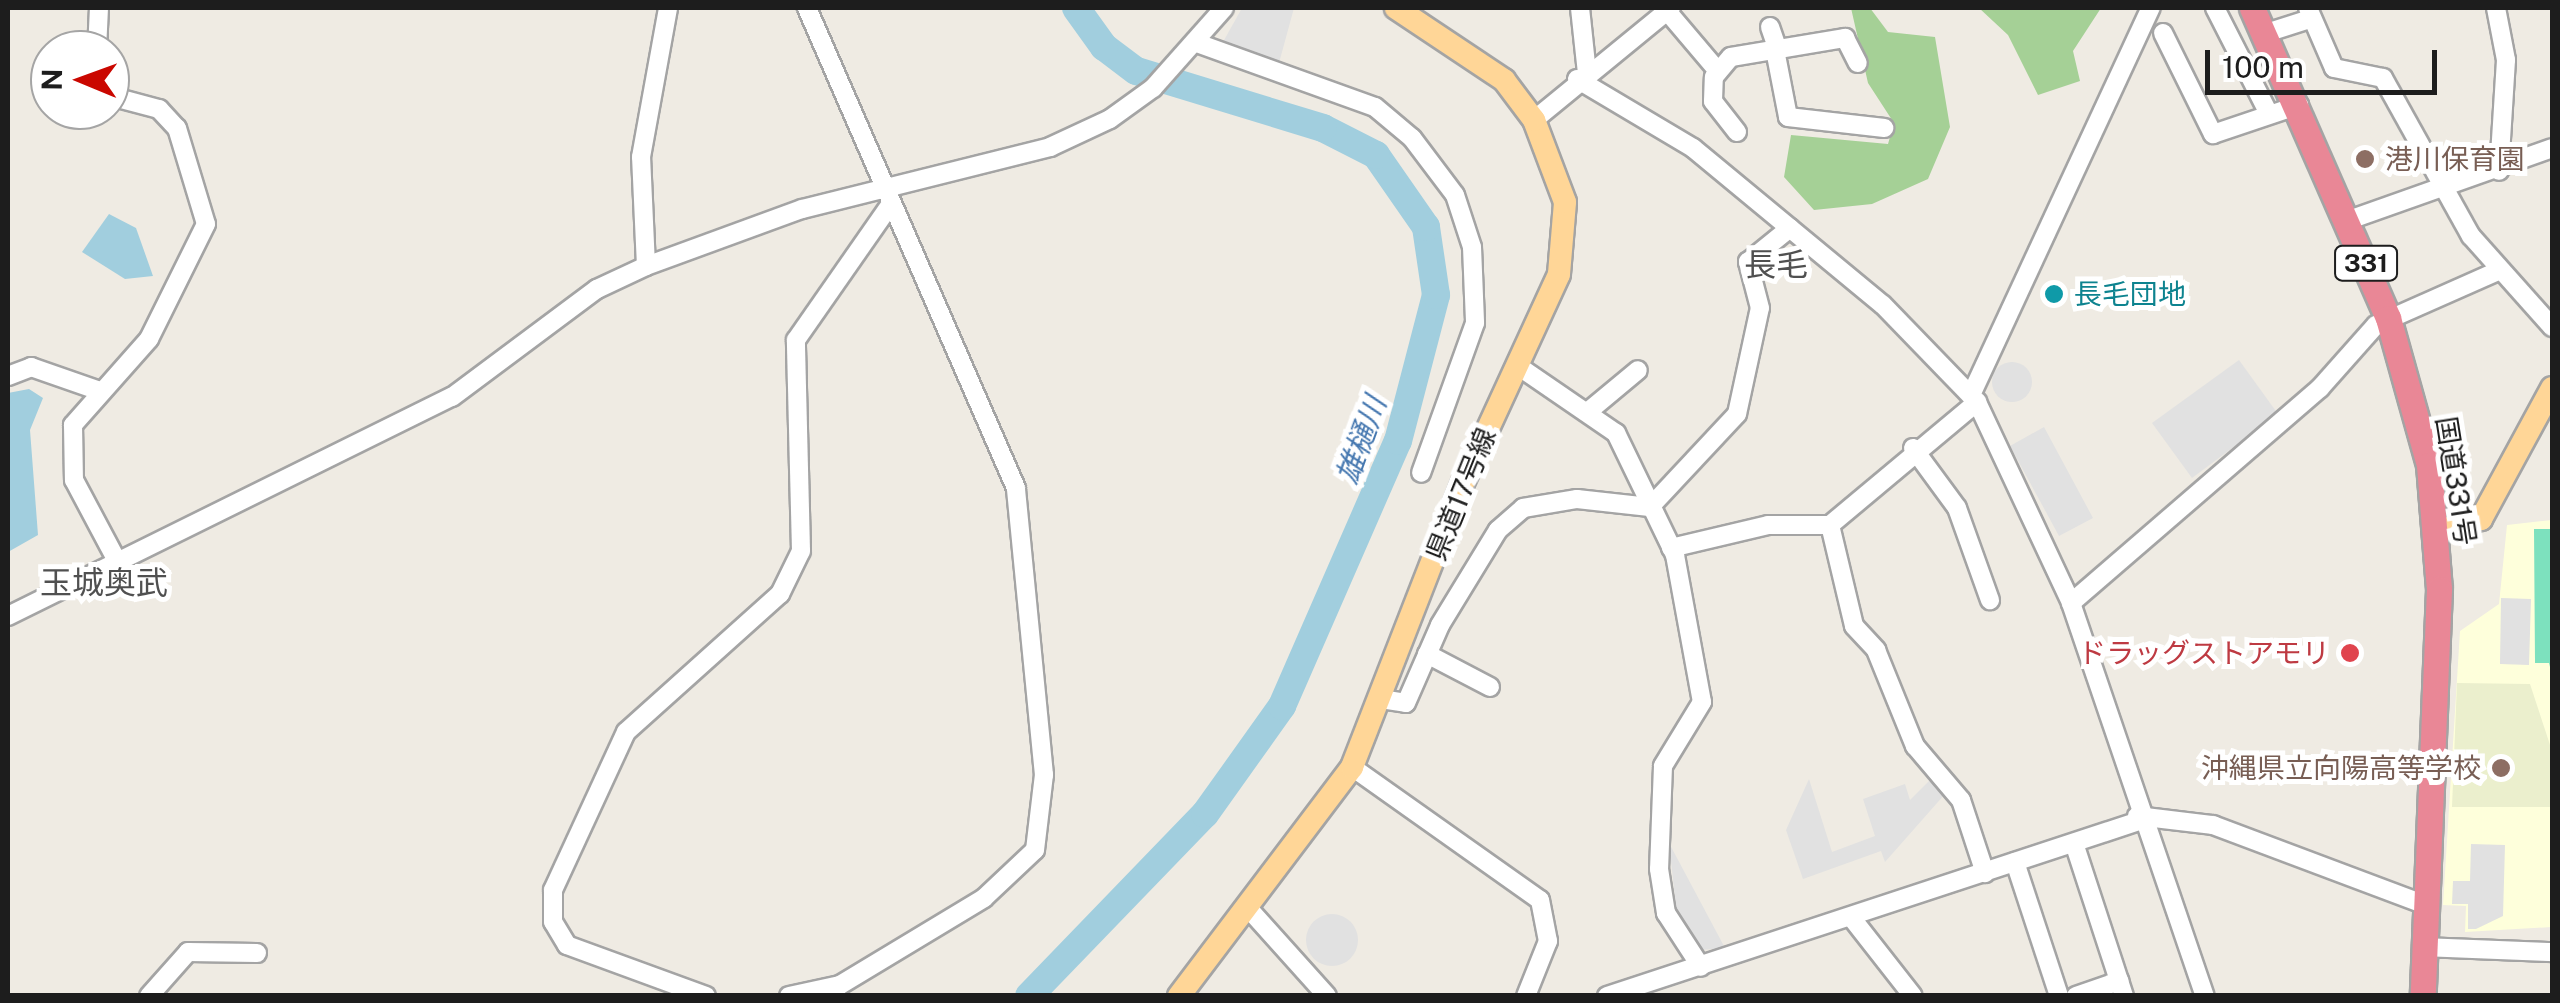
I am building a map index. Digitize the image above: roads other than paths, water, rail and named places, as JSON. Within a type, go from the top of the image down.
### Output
[{"type":"highway","name":"国道331号","points":[[2252,8],[2349,220],[2388,318],[2438,532],[2423,996]]},
{"type":"main road","name":"県道17号線","points":[[1189,991],[1352,767],[1559,274],[1565,237],[1562,189],[1534,120],[1504,80],[1400,8]]},
{"type":"main road","points":[[2438,532],[2481,519],[2552,388]]},
{"type":"street","points":[[646,266],[641,157],[668,8]]},
{"type":"street","points":[[789,996],[840,985],[984,898],[1035,850],[1044,775],[1016,488],[807,8]]},
{"type":"street","points":[[8,616],[452,397],[597,289],[646,266],[1050,146],[1110,119],[1198,44],[1224,8]]},
{"type":"street","points":[[1580,8],[1582,76]]},
{"type":"street","points":[[1671,548],[1768,525],[1830,524],[1974,399],[2151,8]]},
{"type":"street","points":[[2216,8],[2269,114]]},
{"type":"street","points":[[2496,8],[2506,60],[2499,171]]},
{"type":"street","points":[[1534,120],[1582,76],[1669,9],[1717,70]]},
{"type":"street","points":[[2266,33],[2309,13],[2334,68],[2383,78],[2444,191],[2498,271],[2552,327]]},
{"type":"street","points":[[1770,26],[1788,116],[1884,128]]},
{"type":"street","points":[[2163,33],[2213,134],[2298,105]]},
{"type":"street","points":[[1738,132],[1712,101],[1717,70],[1731,58],[1777,53],[1845,38],[1858,63]]},
{"type":"street","points":[[1198,44],[1374,106],[1422,148],[1454,195],[1472,247],[1475,323],[1421,473]]},
{"type":"street","points":[[1582,76],[1694,148],[1884,305],[1974,399],[2071,603],[2138,818],[2205,996]]},
{"type":"street","points":[[117,562],[69,454],[72,425],[172,303],[206,224],[177,128],[158,109],[130,101]]},
{"type":"street","points":[[2349,220],[2444,191],[2552,148]]},
{"type":"street","points":[[706,996],[567,946],[553,922],[553,890],[626,732],[780,594],[801,551],[796,340],[887,196]]},
{"type":"street","points":[[1650,507],[1741,408],[1760,308],[1748,262],[1790,228]]},
{"type":"street","points":[[2071,603],[2320,388],[2388,318],[2498,271]]},
{"type":"street","points":[[1518,366],[1590,410],[1616,433],[1671,548],[1702,702],[1663,766],[1658,869],[1666,913],[1701,967]]},
{"type":"street","points":[[8,376],[31,367],[100,391]]},
{"type":"street","points":[[1590,410],[1638,370]]},
{"type":"street","points":[[1913,448],[1957,508],[1990,600]]},
{"type":"street","points":[[1381,698],[1406,703],[1427,654],[1498,530],[1523,508],[1577,498],[1650,507]]},
{"type":"street","points":[[1830,524],[1847,609],[1876,650],[1915,746],[1961,800],[1984,872]]},
{"type":"street","points":[[1427,654],[1490,687]]},
{"type":"street","points":[[1352,767],[1540,900],[1548,940],[1526,996]]},
{"type":"street","points":[[1608,996],[2138,818],[2213,825],[2426,905]]},
{"type":"street","points":[[2074,842],[2121,988],[2076,996]]},
{"type":"street","points":[[2015,862],[2059,996]]},
{"type":"street","points":[[1248,908],[1327,996]]},
{"type":"street","points":[[1852,917],[1913,996]]},
{"type":"street","points":[[2426,947],[2552,952]]},
{"type":"street","points":[[150,996],[188,952],[258,952]]},
{"type":"water","points":[[109,214],[136,228],[153,276],[125,279],[82,252]]},
{"type":"water","points":[[29,389],[43,398],[30,430],[38,535],[8,552],[8,393]]},
{"type":"waterway","name":"雄樋川","points":[[1029,996],[1205,814],[1282,706],[1398,441],[1436,295],[1426,227],[1376,155],[1323,128],[1136,71],[1104,47],[1076,8]]},
{"type":"place","name":"港川保育園","points":[[2365,159]]},
{"type":"place","name":"長毛団地","points":[[2054,294]]},
{"type":"place","name":"ドラッグストアモリ","points":[[2350,653]]},
{"type":"place","name":"沖縄県立向陽高等学校","points":[[2501,768]]},
{"type":"district","name":"長毛","points":[[1776,265]]},
{"type":"district","name":"玉城奥武","points":[[104,583]]}]
